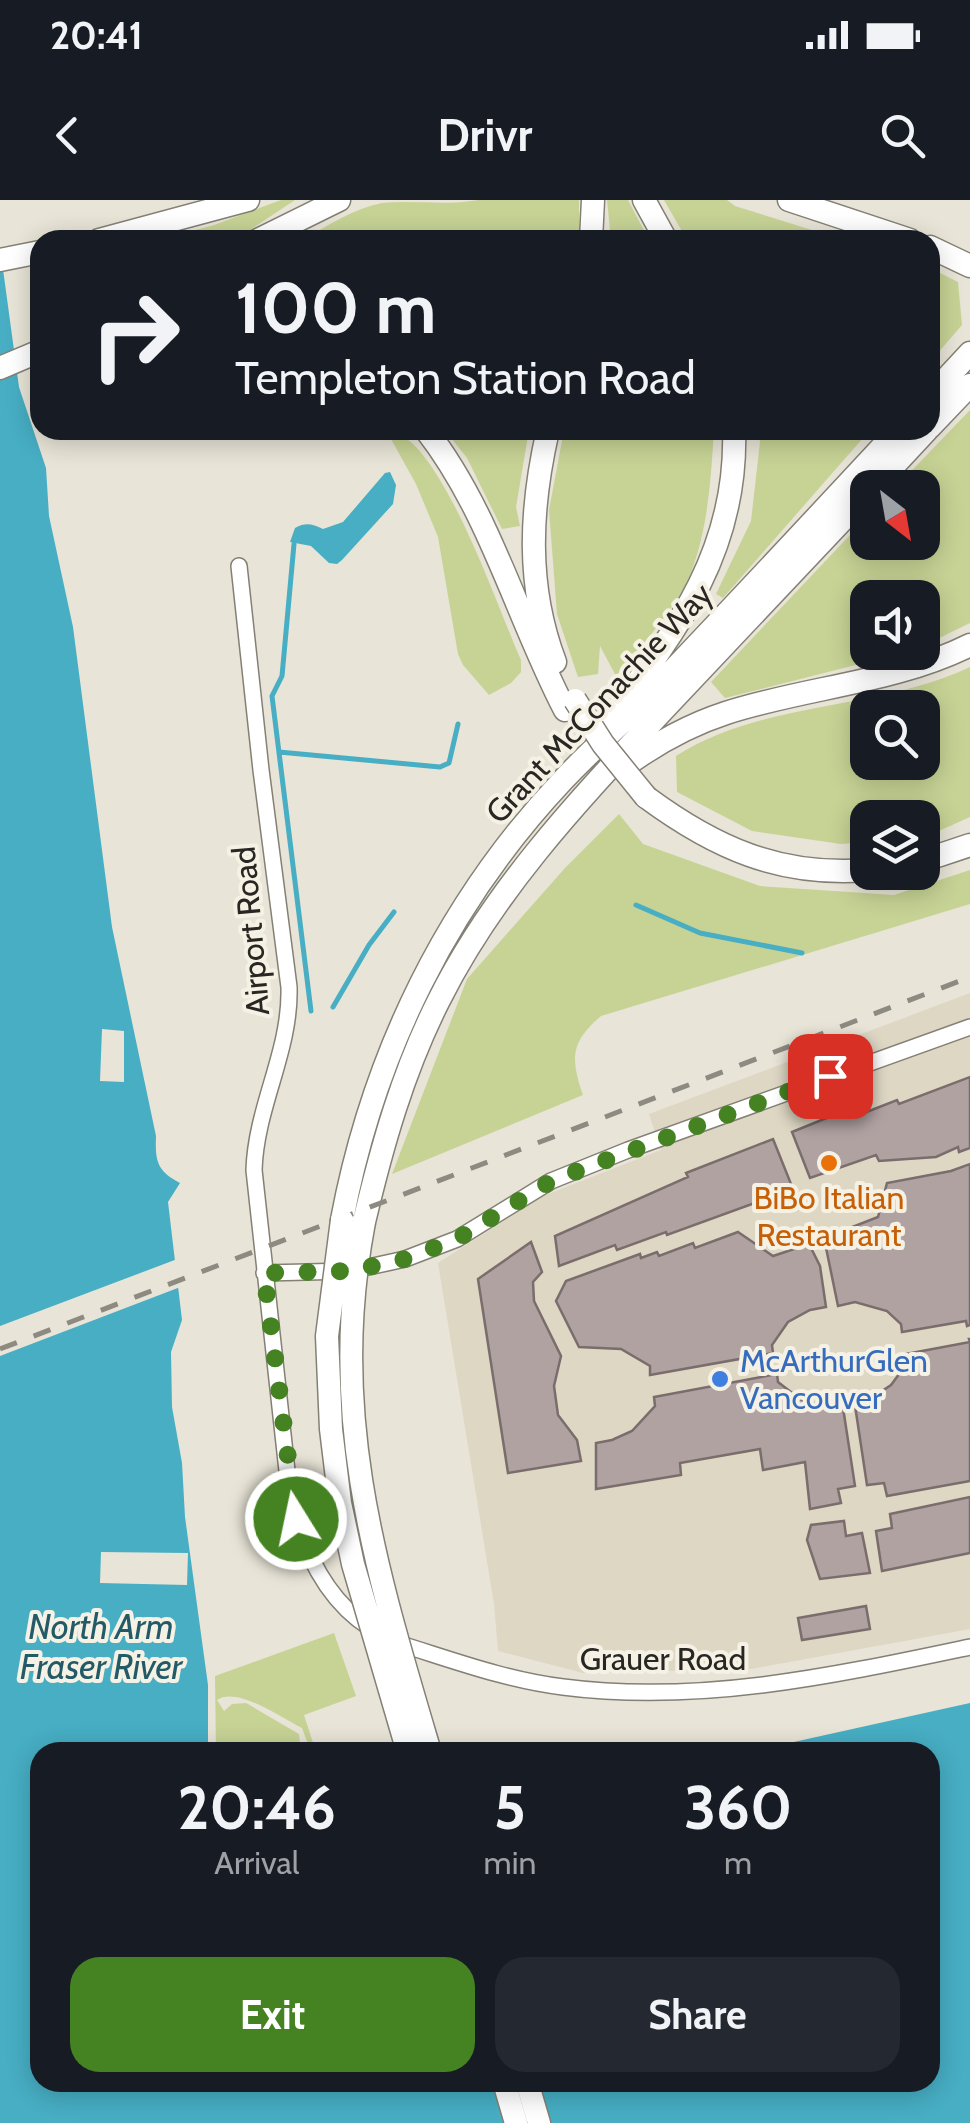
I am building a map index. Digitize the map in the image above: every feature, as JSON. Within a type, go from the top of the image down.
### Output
[{"type":"main road","points":[[140,230],[248,200]]},
{"type":"main road","points":[[271,230],[315,200]]},
{"type":"main road","points":[[277,230],[339,200]]},
{"type":"main road","points":[[591,230],[593,200]]},
{"type":"main road","points":[[644,200],[660,230]]},
{"type":"main road","points":[[789,200],[880,230]]},
{"type":"main road","points":[[940,252],[970,266]]},
{"type":"main road","points":[[0,260],[30,254]]},
{"type":"main road","points":[[940,385],[970,353]]},
{"type":"main road","points":[[940,417],[970,385]]},
{"type":"main road","points":[[433,440],[475,510],[593,751],[646,798],[690,828],[748,857],[813,870],[850,870]]},
{"type":"main road","points":[[546,440],[536,487],[532,562],[546,638],[570,705]]},
{"type":"main road","points":[[564,780],[668,642],[695,597],[724,519],[732,478],[734,440]]},
{"type":"main road","name":"Grant McConachie Way","points":[[427,1742],[374,1559],[352,1429],[353,1221],[360,1137],[378,1078],[417,990],[482,881],[564,780],[656,689],[889,440]]},
{"type":"main road","points":[[890,470],[919,440]]},
{"type":"main road","name":"Grant McConachie Way","points":[[405,1742],[353,1564],[331,1429],[327,1336],[353,1221],[439,1000],[504,893],[570,810],[850,513]]},
{"type":"main road","points":[[570,810],[627,764],[689,728],[765,702],[914,668],[970,645]]},
{"type":"main road","points":[[940,855],[970,845]]},
{"type":"main road","points":[[507,2092],[516,2123]]},
{"type":"main road","points":[[530,2092],[539,2123]]},
{"type":"street","name":"Airport Road","points":[[240,566],[289,987],[286,1038],[264,1104],[255,1148],[264,1273],[296,1519],[308,1553],[326,1585],[363,1624]]},
{"type":"street","points":[[264,1273],[350,1271],[405,1259],[457,1239],[551,1181],[970,1027]]},
{"type":"street","name":"Grauer Road","points":[[363,1624],[385,1639],[506,1676],[563,1687],[620,1691],[775,1685],[970,1647]]},
{"type":"shaded area","name":"McArthurGlen Vancouver","points":[[970,993],[970,1629],[751,1669],[583,1673],[498,1651],[494,1604],[438,1263],[543,1196],[661,1150],[649,1114]]},
{"type":"green space","points":[[281,200],[295,200],[250,230],[195,230]]},
{"type":"green space","points":[[579,200],[579,230],[321,230],[351,213],[382,203]]},
{"type":"green space","points":[[607,200],[628,200],[644,230],[610,230]]},
{"type":"green space","points":[[664,200],[727,200],[812,230],[681,230]]},
{"type":"green space","points":[[940,273],[958,282],[962,325],[940,350]]},
{"type":"green space","points":[[970,410],[970,623],[940,638],[940,580],[850,580],[850,666],[725,698],[711,682],[850,535],[850,560],[940,560],[940,470],[912,470]]},
{"type":"green space","points":[[392,440],[408,440],[446,491],[466,528],[521,660],[521,672],[511,683],[489,695],[458,654],[438,537],[416,484]]},
{"type":"green space","points":[[453,440],[527,440],[516,507],[520,526],[502,529],[467,458]]},
{"type":"green space","points":[[562,440],[713,440],[705,522],[690,575],[666,615],[616,676],[600,646],[598,674],[578,677],[557,614],[549,510]]},
{"type":"green space","points":[[861,440],[723,598],[716,594],[751,521],[760,442]]},
{"type":"green space","points":[[970,667],[970,817],[940,830],[940,800],[850,800],[850,843],[841,844],[752,831],[677,792],[676,756],[710,738],[783,715],[850,701],[850,780],[940,780],[940,690],[904,690]]},
{"type":"green space","points":[[619,814],[643,844],[760,886],[894,895],[909,890],[940,890],[940,880],[970,870],[970,904],[601,1016],[584,1034],[576,1051],[583,1095],[392,1174],[467,979],[565,868]]},
{"type":"green space","points":[[334,1633],[356,1696],[304,1715],[313,1742],[307,1742],[302,1728],[259,1705],[225,1697],[217,1700],[224,1711],[232,1704],[246,1703],[299,1734],[300,1742],[216,1742],[215,1676]]},
{"type":"water","name":"North Arm Fraser River","points":[[0,247],[19,387],[30,420],[30,440],[37,440],[46,468],[49,516],[73,627],[112,927],[156,1136],[157,1159],[166,1174],[180,1183],[168,1202],[182,1320],[171,1352],[172,1407],[208,1685],[208,1742],[30,1742],[30,2092],[940,2092],[940,1742],[794,1742],[970,1703],[970,2123],[0,2123]]},
{"type":"water","points":[[390,472],[396,485],[393,504],[337,564],[329,563],[311,546],[290,542],[299,526],[309,524],[323,529],[343,522]]},
{"type":"pier","points":[[102,1029],[124,1031],[124,1082],[100,1081]]},
{"type":"pier","points":[[180,1258],[183,1286],[0,1356],[0,1326]]},
{"type":"pier","points":[[101,1552],[188,1553],[187,1585],[100,1583]]},
{"type":"building","points":[[970,1077],[970,1148],[959,1152],[958,1147],[936,1157],[879,1161],[876,1155],[810,1178],[792,1132],[861,1104],[864,1113]]},
{"type":"building","points":[[773,1139],[793,1189],[667,1235],[666,1232],[617,1250],[615,1245],[559,1266],[555,1236],[688,1177],[686,1173]]},
{"type":"building","points":[[970,1164],[970,1325],[966,1321],[902,1332],[901,1324],[887,1311],[855,1302],[838,1306],[824,1238],[878,1217],[887,1183]]},
{"type":"building","points":[[738,1232],[773,1256],[809,1244],[820,1266],[826,1307],[810,1310],[788,1322],[772,1345],[773,1353],[650,1375],[650,1366],[621,1349],[579,1347],[556,1301],[566,1281],[640,1254],[641,1258],[657,1252],[659,1256],[693,1243],[695,1248]]},
{"type":"building","points":[[531,1242],[542,1272],[533,1282],[534,1301],[561,1356],[554,1386],[558,1415],[577,1440],[581,1461],[508,1473],[478,1279]]},
{"type":"building","points":[[970,1342],[970,1481],[887,1496],[884,1483],[867,1485],[854,1399],[876,1395],[891,1385],[908,1362],[906,1354]]},
{"type":"building","points":[[777,1374],[778,1382],[800,1399],[816,1404],[842,1401],[855,1486],[838,1489],[841,1503],[810,1509],[805,1462],[763,1470],[760,1449],[680,1463],[681,1475],[596,1489],[596,1443],[632,1431],[655,1406],[654,1397]]},
{"type":"building","points":[[970,1497],[970,1553],[882,1571],[876,1531],[892,1528],[890,1514]]},
{"type":"building","points":[[844,1521],[846,1536],[862,1533],[870,1573],[820,1579],[807,1540],[811,1525]]},
{"type":"building","points":[[866,1606],[870,1629],[802,1640],[798,1618]]},
{"type":"waterway","points":[[294,544],[282,676],[272,696],[311,1011]]},
{"type":"waterway","points":[[279,752],[440,767],[449,763],[458,724]]},
{"type":"waterway","points":[[636,905],[700,933],[802,953]]},
{"type":"waterway","points":[[333,1007],[369,945],[394,912]]},
{"type":"railway","points":[[0,1349],[970,977]]},
{"type":"place","name":"BiBo Italian Restaurant","points":[[829,1163]]},
{"type":"place","name":"McArthurGlen Vancouver","points":[[720,1379]]},
{"type":"route","points":[[296,1519],[289,1489],[264,1273],[350,1271],[405,1259],[457,1239],[551,1181],[830,1076]]}]
